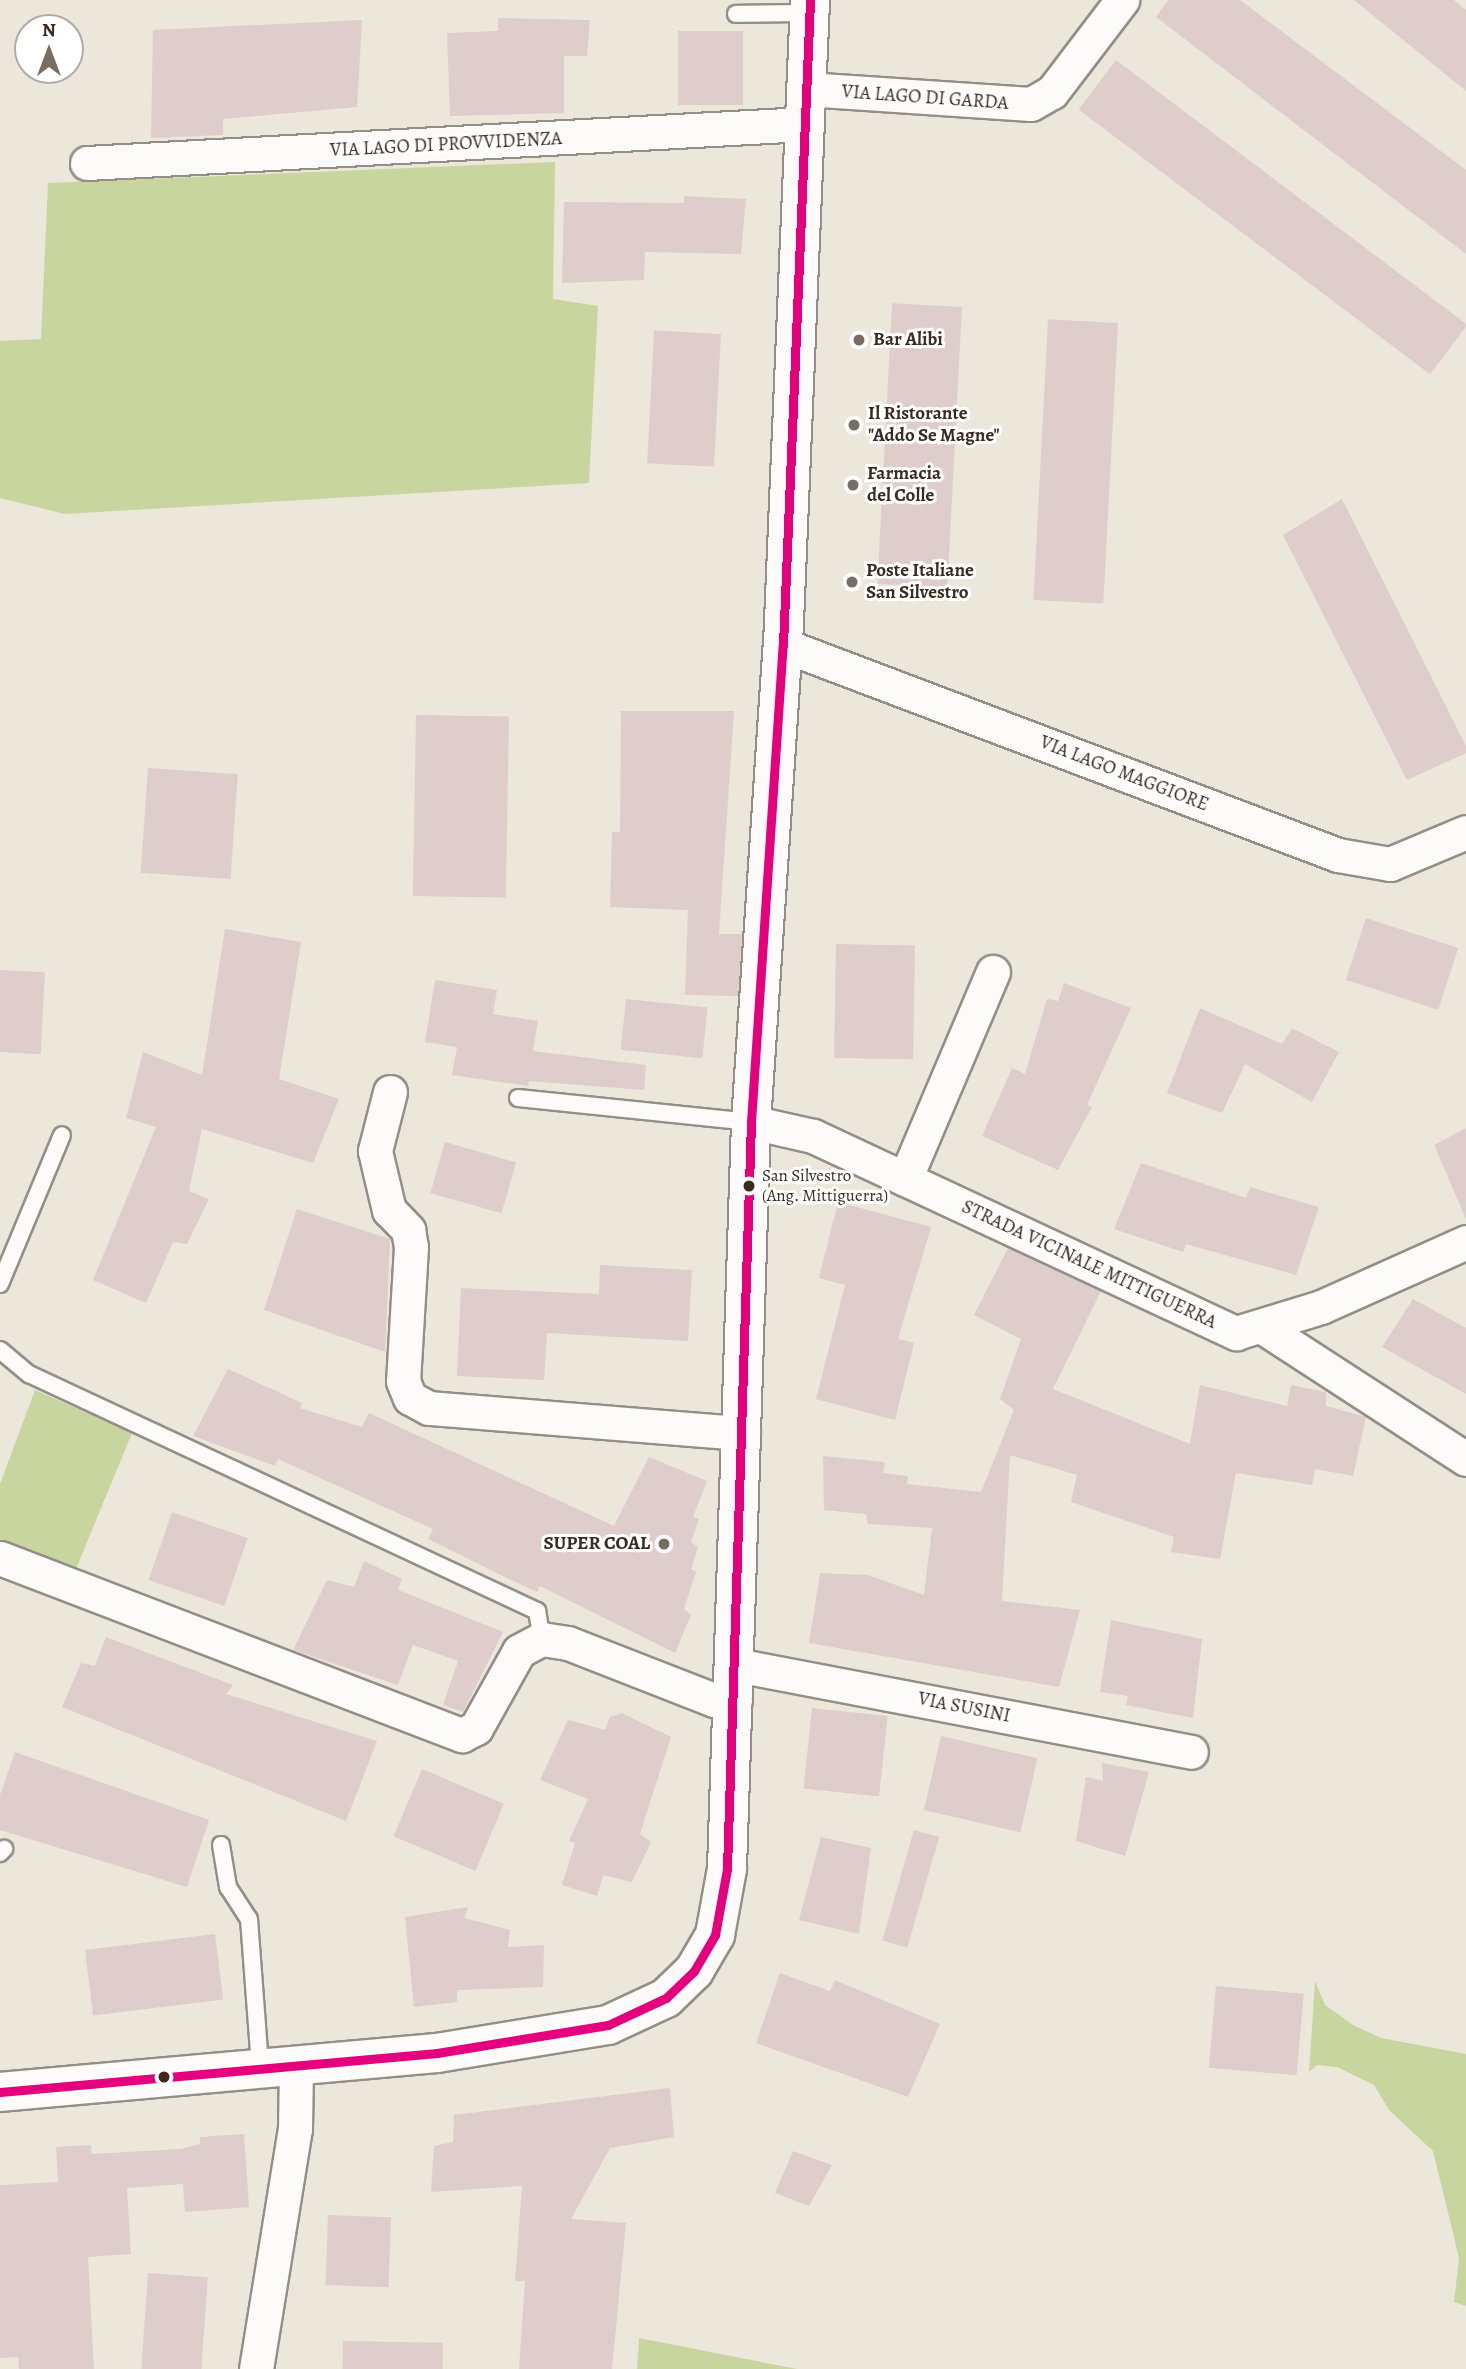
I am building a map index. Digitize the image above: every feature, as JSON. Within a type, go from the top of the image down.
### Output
[{"type":"street","name":"VIA LAGO DI GARDA","points":[[806,107],[1031,104],[1052,92],[1122,0]]},
{"type":"street","points":[[0,2092],[437,2053],[579,2031],[640,2014],[666,1998],[706,1954],[725,1904],[736,1683],[751,1122],[783,645],[810,6]]},
{"type":"street","name":"VIA LAGO DI PROVVIDENZA","points":[[87,163],[806,107]]},
{"type":"street","name":"VIA LAGO MAGGIORE","points":[[783,645],[1338,855],[1390,864],[1466,832]]},
{"type":"street","points":[[905,1179],[993,972]]},
{"type":"street","points":[[390,1092],[375,1151],[389,1210],[408,1230],[411,1247],[403,1381],[410,1398],[429,1408],[743,1433]]},
{"type":"street","name":"STRADA VICINALE MITTIGUERRA","points":[[751,1122],[813,1136],[1236,1333],[1321,1307],[1466,1242]]},
{"type":"street","points":[[1261,1326],[1466,1459]]},
{"type":"street","points":[[0,1558],[462,1735],[476,1728],[519,1651],[542,1639]]},
{"type":"street","name":"VIA SUSINI","points":[[542,1639],[568,1643],[714,1700],[736,1683],[1191,1752]]},
{"type":"street","points":[[256,2369],[295,2129],[278,2066]]},
{"type":"lane","points":[[736,14],[810,6]]},
{"type":"lane","points":[[518,1098],[751,1122]]},
{"type":"lane","points":[[0,1284],[62,1135]]},
{"type":"lane","points":[[0,1350],[29,1374],[537,1611],[542,1639]]},
{"type":"lane","points":[[221,1845],[228,1887],[249,1919],[278,2066]]},
{"type":"green space","points":[[555,162],[553,299],[598,306],[589,483],[65,514],[0,498],[0,341],[41,339],[48,183]]},
{"type":"green space","points":[[35,1390],[132,1433],[73,1576],[0,1547],[0,1484]]},
{"type":"green space","points":[[1315,1981],[1325,2005],[1353,2025],[1381,2038],[1466,2054],[1466,2306],[1454,2302],[1459,2258],[1433,2151],[1389,2110],[1374,2085],[1337,2067],[1317,2065],[1309,2072]]},
{"type":"green space","points":[[639,2338],[797,2369],[637,2369]]},
{"type":"building","points":[[1168,0],[1240,0],[1466,170],[1466,254],[1156,17]]},
{"type":"building","points":[[1354,0],[1454,0],[1466,10],[1466,91]]},
{"type":"building","points":[[498,18],[590,20],[587,56],[564,56],[564,113],[450,116],[447,33],[498,31]]},
{"type":"building","points":[[362,20],[357,107],[223,119],[223,135],[151,138],[153,30]]},
{"type":"building","points":[[678,31],[743,31],[743,105],[678,105]]},
{"type":"building","points":[[1116,60],[1466,324],[1430,374],[1079,110]]},
{"type":"building","points":[[684,196],[746,199],[741,254],[645,252],[644,280],[562,283],[564,202],[684,203]]},
{"type":"building","points":[[892,303],[962,307],[947,588],[877,584]]},
{"type":"building","points":[[1048,319],[1118,323],[1103,604],[1033,600]]},
{"type":"building","points":[[654,330],[721,334],[714,467],[647,463]]},
{"type":"building","points":[[1342,499],[1466,746],[1466,753],[1407,780],[1283,535]]},
{"type":"building","points":[[621,711],[734,711],[719,934],[742,934],[738,996],[685,995],[688,910],[610,907],[612,832],[620,832]]},
{"type":"building","points":[[416,715],[509,717],[506,898],[413,896]]},
{"type":"building","points":[[148,768],[238,774],[230,879],[141,873]]},
{"type":"building","points":[[1366,918],[1458,948],[1438,1010],[1346,980]]},
{"type":"building","points":[[225,929],[301,942],[279,1079],[339,1099],[313,1163],[202,1129],[189,1191],[209,1199],[187,1244],[173,1242],[146,1303],[93,1280],[156,1127],[126,1118],[143,1052],[202,1075]]},
{"type":"building","points":[[836,944],[915,945],[913,1059],[834,1058]]},
{"type":"building","points":[[0,970],[45,972],[41,1054],[0,1052]]},
{"type":"building","points":[[435,980],[497,990],[493,1014],[538,1021],[533,1051],[646,1065],[644,1090],[529,1081],[528,1086],[452,1075],[457,1047],[425,1042]]},
{"type":"building","points":[[1064,983],[1131,1008],[1087,1105],[1092,1107],[1058,1170],[982,1136],[1012,1068],[1025,1074],[1047,999],[1058,1001]]},
{"type":"building","points":[[626,999],[708,1008],[702,1058],[621,1050]]},
{"type":"building","points":[[1200,1008],[1282,1044],[1292,1028],[1339,1052],[1312,1102],[1245,1064],[1222,1113],[1167,1093]]},
{"type":"building","points":[[1466,1128],[1466,1219],[1434,1145]]},
{"type":"building","points":[[445,1142],[516,1162],[502,1213],[430,1193]]},
{"type":"building","points":[[1141,1163],[1246,1198],[1250,1187],[1319,1207],[1296,1275],[1186,1244],[1183,1252],[1114,1229]]},
{"type":"building","points":[[838,1202],[931,1227],[898,1339],[914,1343],[895,1420],[816,1399],[845,1285],[819,1278]]},
{"type":"building","points":[[297,1209],[390,1239],[385,1352],[264,1310]]},
{"type":"building","points":[[1008,1248],[1101,1291],[1053,1389],[1190,1444],[1200,1385],[1287,1406],[1291,1385],[1326,1392],[1326,1406],[1366,1417],[1353,1476],[1315,1469],[1312,1485],[1236,1473],[1220,1559],[1171,1552],[1174,1537],[1071,1502],[1077,1475],[1010,1455],[1002,1601],[1080,1610],[1059,1687],[809,1643],[820,1573],[868,1575],[924,1595],[932,1528],[868,1524],[866,1514],[824,1510],[823,1456],[885,1462],[883,1473],[908,1476],[907,1484],[981,1492],[1014,1410],[1000,1399],[1021,1339],[974,1315]]},
{"type":"building","points":[[600,1265],[692,1270],[688,1341],[547,1333],[544,1380],[457,1376],[461,1288],[599,1294]]},
{"type":"building","points":[[1413,1299],[1466,1328],[1466,1394],[1382,1347]]},
{"type":"building","points":[[228,1369],[302,1403],[300,1408],[362,1427],[369,1413],[614,1526],[649,1457],[707,1481],[693,1517],[699,1519],[691,1542],[698,1547],[691,1569],[696,1572],[684,1609],[691,1615],[675,1653],[540,1586],[537,1592],[509,1579],[428,1539],[433,1529],[278,1459],[275,1466],[193,1436]]},
{"type":"building","points":[[172,1512],[248,1538],[224,1606],[149,1580]]},
{"type":"building","points":[[364,1561],[402,1579],[398,1590],[503,1632],[463,1712],[443,1705],[458,1661],[413,1645],[398,1685],[293,1650],[327,1580],[354,1587]]},
{"type":"building","points":[[1111,1620],[1202,1639],[1193,1718],[1126,1705],[1128,1696],[1100,1692]]},
{"type":"building","points":[[106,1637],[233,1685],[226,1694],[377,1741],[346,1821],[62,1707],[81,1663],[95,1666]]},
{"type":"building","points":[[812,1708],[888,1716],[879,1797],[804,1789]]},
{"type":"building","points":[[622,1713],[671,1737],[640,1834],[651,1842],[632,1882],[603,1875],[597,1896],[562,1885],[575,1843],[569,1841],[588,1799],[540,1780],[568,1720],[605,1730],[610,1717]]},
{"type":"building","points":[[941,1736],[1037,1758],[1020,1832],[924,1810]]},
{"type":"building","points":[[15,1752],[209,1820],[187,1887],[0,1830],[0,1795]]},
{"type":"building","points":[[1102,1763],[1149,1772],[1125,1856],[1076,1841],[1086,1777],[1103,1781]]},
{"type":"building","points":[[422,1769],[504,1804],[475,1871],[393,1836]]},
{"type":"building","points":[[914,1830],[939,1837],[907,1948],[882,1941]]},
{"type":"building","points":[[821,1837],[871,1848],[859,1934],[799,1920]]},
{"type":"building","points":[[468,1907],[464,1918],[510,1930],[508,1947],[544,1945],[543,1987],[457,1990],[457,2002],[414,2007],[405,1917]]},
{"type":"building","points":[[215,1934],[223,2000],[93,2015],[85,1950]]},
{"type":"building","points":[[780,1973],[830,1991],[835,1980],[940,2024],[908,2097],[756,2043]]},
{"type":"building","points":[[1216,1986],[1304,1994],[1297,2075],[1209,2068]]},
{"type":"building","points":[[670,2088],[674,2137],[610,2148],[571,2219],[626,2223],[612,2369],[519,2369],[525,2281],[515,2281],[522,2186],[431,2192],[434,2146],[453,2142],[454,2115]]},
{"type":"building","points":[[244,2134],[249,2207],[185,2212],[183,2184],[127,2188],[131,2254],[88,2257],[94,2369],[19,2369],[18,2357],[0,2358],[0,2185],[58,2182],[56,2147],[91,2145],[92,2154],[181,2149],[200,2144],[200,2137]]},
{"type":"building","points":[[793,2151],[832,2165],[809,2206],[775,2193]]},
{"type":"building","points":[[328,2215],[391,2217],[389,2287],[326,2285]]},
{"type":"building","points":[[148,2273],[208,2277],[201,2369],[141,2369]]},
{"type":"building","points":[[343,2341],[443,2343],[443,2369],[343,2369]]},
{"type":"transit line","points":[[0,2092],[437,2053],[608,2025],[666,1998],[694,1971],[715,1935],[727,1869],[751,1122],[783,645],[810,0]]},
{"type":"place","name":"Bar Alibi","points":[[859,340]]},
{"type":"place","name":"Il Ristorante \"Addo Se Magne\"","points":[[854,425]]},
{"type":"place","name":"Farmacia del Colle","points":[[853,485]]},
{"type":"place","name":"Poste Italiane San Silvestro","points":[[852,582]]},
{"type":"place","name":"San Silvestro (Ang. Mittiguerra)","points":[[749,1186]]},
{"type":"place","name":"SUPER COAL","points":[[664,1544]]}]
